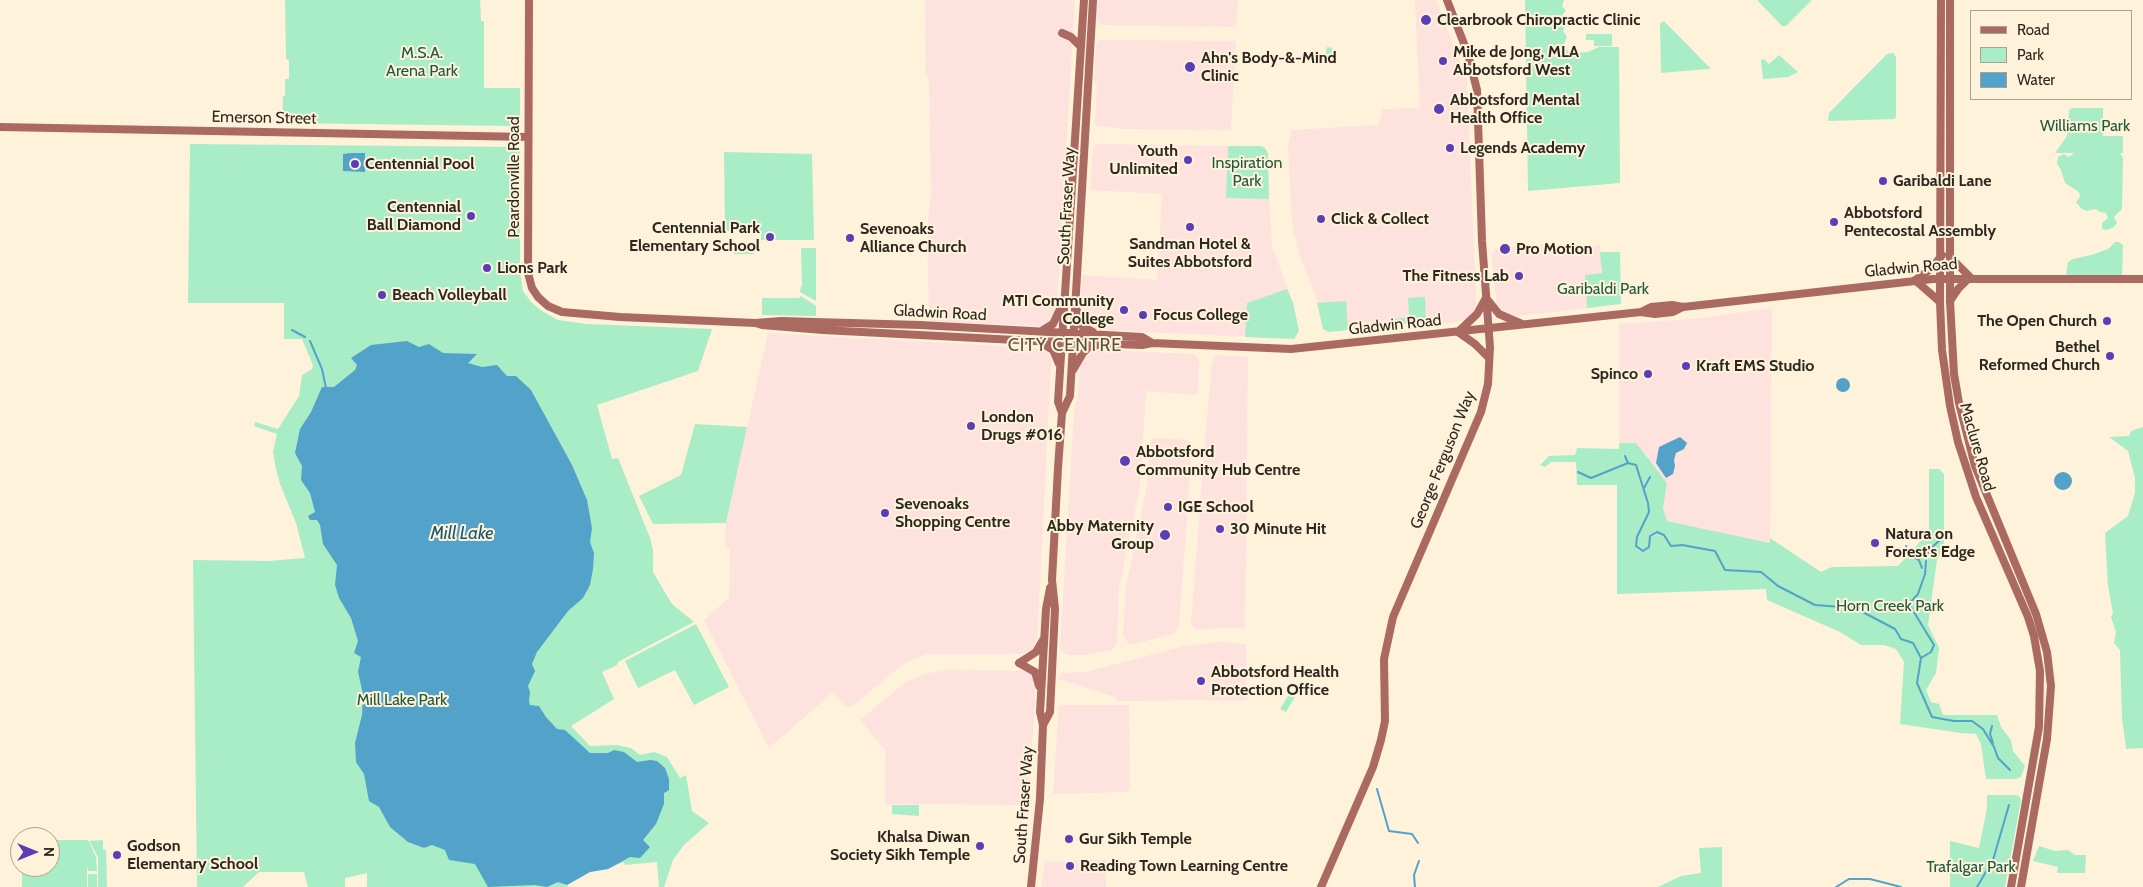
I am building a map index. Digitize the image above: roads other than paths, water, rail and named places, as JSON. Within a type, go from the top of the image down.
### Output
[{"type":"main road","name":"Peardonville Road","points":[[529,0],[528,273],[532,288],[548,306],[562,312],[588,315]]},
{"type":"main road","name":"South Fraser Way","points":[[1062,413],[1058,402],[1084,0]]},
{"type":"main road","name":"South Fraser Way","points":[[1031,887],[1040,799],[1043,725],[1040,712],[1046,609],[1052,580],[1062,413],[1070,396],[1093,0]]},
{"type":"main road","name":"George Ferguson Way","points":[[1321,887],[1373,767],[1381,740],[1385,721],[1384,659],[1392,622],[1481,412],[1488,384],[1490,358],[1489,329],[1480,217],[1477,90],[1468,54],[1447,0]]},
{"type":"main road","name":"Maclure Road","points":[[1941,0],[1942,255],[1940,302],[1944,369],[1958,442],[1976,497],[2028,617],[2038,655],[2041,688],[2040,714],[2029,787],[2010,887]]},
{"type":"main road","name":"Maclure Road","points":[[1950,0],[1950,301],[1956,384],[1975,466],[2036,614],[2047,652],[2051,686],[2050,710],[2021,887]]},
{"type":"main road","points":[[1081,47],[1071,37],[1062,33],[1082,33]]},
{"type":"main road","name":"Emerson Street","points":[[0,127],[528,137]]},
{"type":"main road","points":[[1940,302],[1915,280],[1933,266],[1942,255]]},
{"type":"main road","points":[[1950,257],[1970,278],[1958,289],[1950,301]]},
{"type":"main road","name":"Gladwin Road","points":[[588,315],[755,323],[763,321],[1035,341],[1142,346],[1152,343],[1291,349],[1641,312],[1655,314],[1673,312],[1683,307],[1915,280],[1941,278],[2143,278]]},
{"type":"main road","points":[[1037,331],[1054,324],[1065,293]]},
{"type":"main road","points":[[1075,298],[1077,317],[1082,326],[1088,331],[1104,335]]},
{"type":"main road","points":[[1490,358],[1458,332],[1477,314],[1486,298],[1499,314],[1524,325]]},
{"type":"main road","name":"Gladwin Road","points":[[823,326],[1037,331],[1142,336],[1152,343]]},
{"type":"main road","points":[[1035,341],[1048,345],[1053,350],[1058,359],[1060,374]]},
{"type":"main road","points":[[1071,374],[1083,353],[1089,347],[1101,344]]},
{"type":"main road","name":"South Fraser Way","points":[[1043,725],[1050,712],[1055,609],[1052,580]]},
{"type":"main road","points":[[1041,695],[1035,672],[1019,663],[1036,652],[1044,638]]},
{"type":"main road","points":[[2029,787],[2038,788]]},
{"type":"water","points":[[365,153],[365,172],[343,171],[343,154]]},
{"type":"water","name":"Mill Lake","points":[[407,341],[419,347],[429,344],[443,353],[477,354],[468,363],[482,367],[497,365],[507,376],[516,376],[531,390],[572,465],[587,500],[592,528],[590,542],[594,553],[593,569],[590,585],[583,598],[568,611],[537,652],[532,664],[535,671],[528,686],[530,692],[529,701],[530,705],[539,706],[557,729],[565,730],[590,753],[608,753],[614,750],[624,752],[637,762],[657,761],[665,768],[669,779],[669,790],[664,793],[664,804],[656,824],[643,840],[650,847],[640,858],[630,857],[608,869],[590,872],[567,885],[558,882],[547,887],[535,885],[488,887],[475,864],[449,860],[445,850],[432,845],[424,848],[408,842],[390,827],[379,807],[369,801],[364,774],[356,762],[355,743],[362,715],[363,694],[358,672],[361,657],[354,653],[358,641],[351,618],[339,598],[335,585],[337,565],[323,544],[320,525],[317,520],[310,520],[308,516],[315,512],[310,493],[301,480],[302,466],[295,453],[300,429],[311,412],[322,387],[334,387],[355,370],[357,365],[351,358],[371,345]]},
{"type":"water","points":[[1843,378],[1848,380],[1850,385],[1848,390],[1843,392],[1838,390],[1836,385],[1838,380]]},
{"type":"water","points":[[1680,437],[1687,443],[1684,449],[1676,453],[1673,474],[1666,478],[1656,463],[1659,447]]},
{"type":"water","points":[[2063,472],[2069,475],[2072,481],[2069,487],[2063,490],[2057,487],[2054,481],[2057,475]]},
{"type":"waterway","points":[[292,330],[305,337]]},
{"type":"waterway","points":[[310,341],[322,369],[326,388]]},
{"type":"waterway","points":[[1625,456],[1628,463]]},
{"type":"waterway","points":[[1578,472],[1591,478],[1628,463],[1636,465],[1649,512],[1637,537],[1636,546],[1643,551],[1649,547],[1650,536],[1657,532],[1664,535],[1671,546],[1682,545],[1715,551],[1725,570],[1761,572],[1778,586],[1815,605],[1855,608],[1895,629],[1901,639],[1913,643],[1921,658],[1917,683],[1932,717],[1954,721],[1972,721],[1983,729],[1994,747],[1998,758],[2010,770]]},
{"type":"waterway","points":[[1644,488],[1650,477]]},
{"type":"waterway","points":[[1927,556],[1929,550],[1941,539]]},
{"type":"waterway","points":[[1906,546],[1913,557],[1919,560],[1922,568]]},
{"type":"waterway","points":[[1921,658],[1931,652],[1934,645],[1909,604],[1918,594],[1925,574],[1926,561]]},
{"type":"waterway","points":[[1992,726],[1990,734],[1993,743]]},
{"type":"waterway","points":[[1377,789],[1389,831],[1412,834],[1418,843]]},
{"type":"waterway","points":[[1977,887],[1993,860],[2009,805]]},
{"type":"waterway","points":[[1415,887],[1414,875],[1419,861]]},
{"type":"waterway","points":[[1836,887],[1849,879],[1870,879],[1901,887]]},
{"type":"place","name":"Clearbrook Chiropractic Clinic","points":[[1426,20]]},
{"type":"place","name":"Mike de Jong, MLA Abbotsford West","points":[[1443,61]]},
{"type":"place","name":"Ahn's Body-&-Mind Clinic","points":[[1190,67]]},
{"type":"place","name":"Abbotsford Mental Health Office","points":[[1439,109]]},
{"type":"place","name":"Legends Academy","points":[[1450,148]]},
{"type":"place","name":"Youth Unlimited","points":[[1188,160]]},
{"type":"place","name":"Centennial Pool","points":[[355,164]]},
{"type":"place","name":"Garibaldi Lane","points":[[1883,181]]},
{"type":"place","name":"Centennial Ball Diamond","points":[[471,216]]},
{"type":"place","name":"Click & Collect","points":[[1321,219]]},
{"type":"place","name":"Abbotsford Pentecostal Assembly","points":[[1834,222]]},
{"type":"place","name":"Sandman Hotel & Suites Abbotsford","points":[[1190,227]]},
{"type":"place","name":"Centennial Park Elementary School","points":[[770,237]]},
{"type":"place","name":"Sevenoaks Alliance Church","points":[[850,238]]},
{"type":"place","name":"Pro Motion","points":[[1505,249]]},
{"type":"place","name":"Lions Park","points":[[487,268]]},
{"type":"place","name":"The Fitness Lab","points":[[1519,276]]},
{"type":"place","name":"Beach Volleyball","points":[[382,295]]},
{"type":"place","name":"MTI Community College","points":[[1124,310]]},
{"type":"place","name":"Focus College","points":[[1143,315]]},
{"type":"place","name":"The Open Church","points":[[2107,321]]},
{"type":"place","name":"Bethel Reformed Church","points":[[2110,356]]},
{"type":"place","name":"Kraft EMS Studio","points":[[1686,366]]},
{"type":"place","name":"Spinco","points":[[1648,374]]},
{"type":"place","name":"London Drugs #016","points":[[971,426]]},
{"type":"place","name":"Abbotsford Community Hub Centre","points":[[1125,461]]},
{"type":"place","name":"IGE School","points":[[1168,507]]},
{"type":"place","name":"Sevenoaks Shopping Centre","points":[[885,513]]},
{"type":"place","name":"30 Minute Hit","points":[[1220,529]]},
{"type":"place","name":"Abby Maternity Group","points":[[1165,535]]},
{"type":"place","name":"Natura on Forest's Edge","points":[[1875,543]]},
{"type":"place","name":"Abbotsford Health Protection Office","points":[[1201,681]]},
{"type":"place","name":"Gur Sikh Temple","points":[[1069,839]]},
{"type":"place","name":"Khalsa Diwan Society Sikh Temple","points":[[980,846]]},
{"type":"place","name":"Godson Elementary School","points":[[117,855]]},
{"type":"place","name":"Reading Town Learning Centre","points":[[1070,866]]},
{"type":"district","name":"CITY CENTRE","points":[[1065,346]]},
{"type":"park label","name":"M.S.A. Arena Park","points":[[422,62]]},
{"type":"park label","name":"Williams Park","points":[[2085,126]]},
{"type":"park label","name":"Inspiration Park","points":[[1247,172]]},
{"type":"park label","name":"Garibaldi Park","points":[[1603,289]]},
{"type":"park label","name":"Horn Creek Park","points":[[1890,606]]},
{"type":"park label","name":"Mill Lake Park","points":[[402,700]]},
{"type":"park label","name":"Trafalgar Park","points":[[1971,867]]}]
